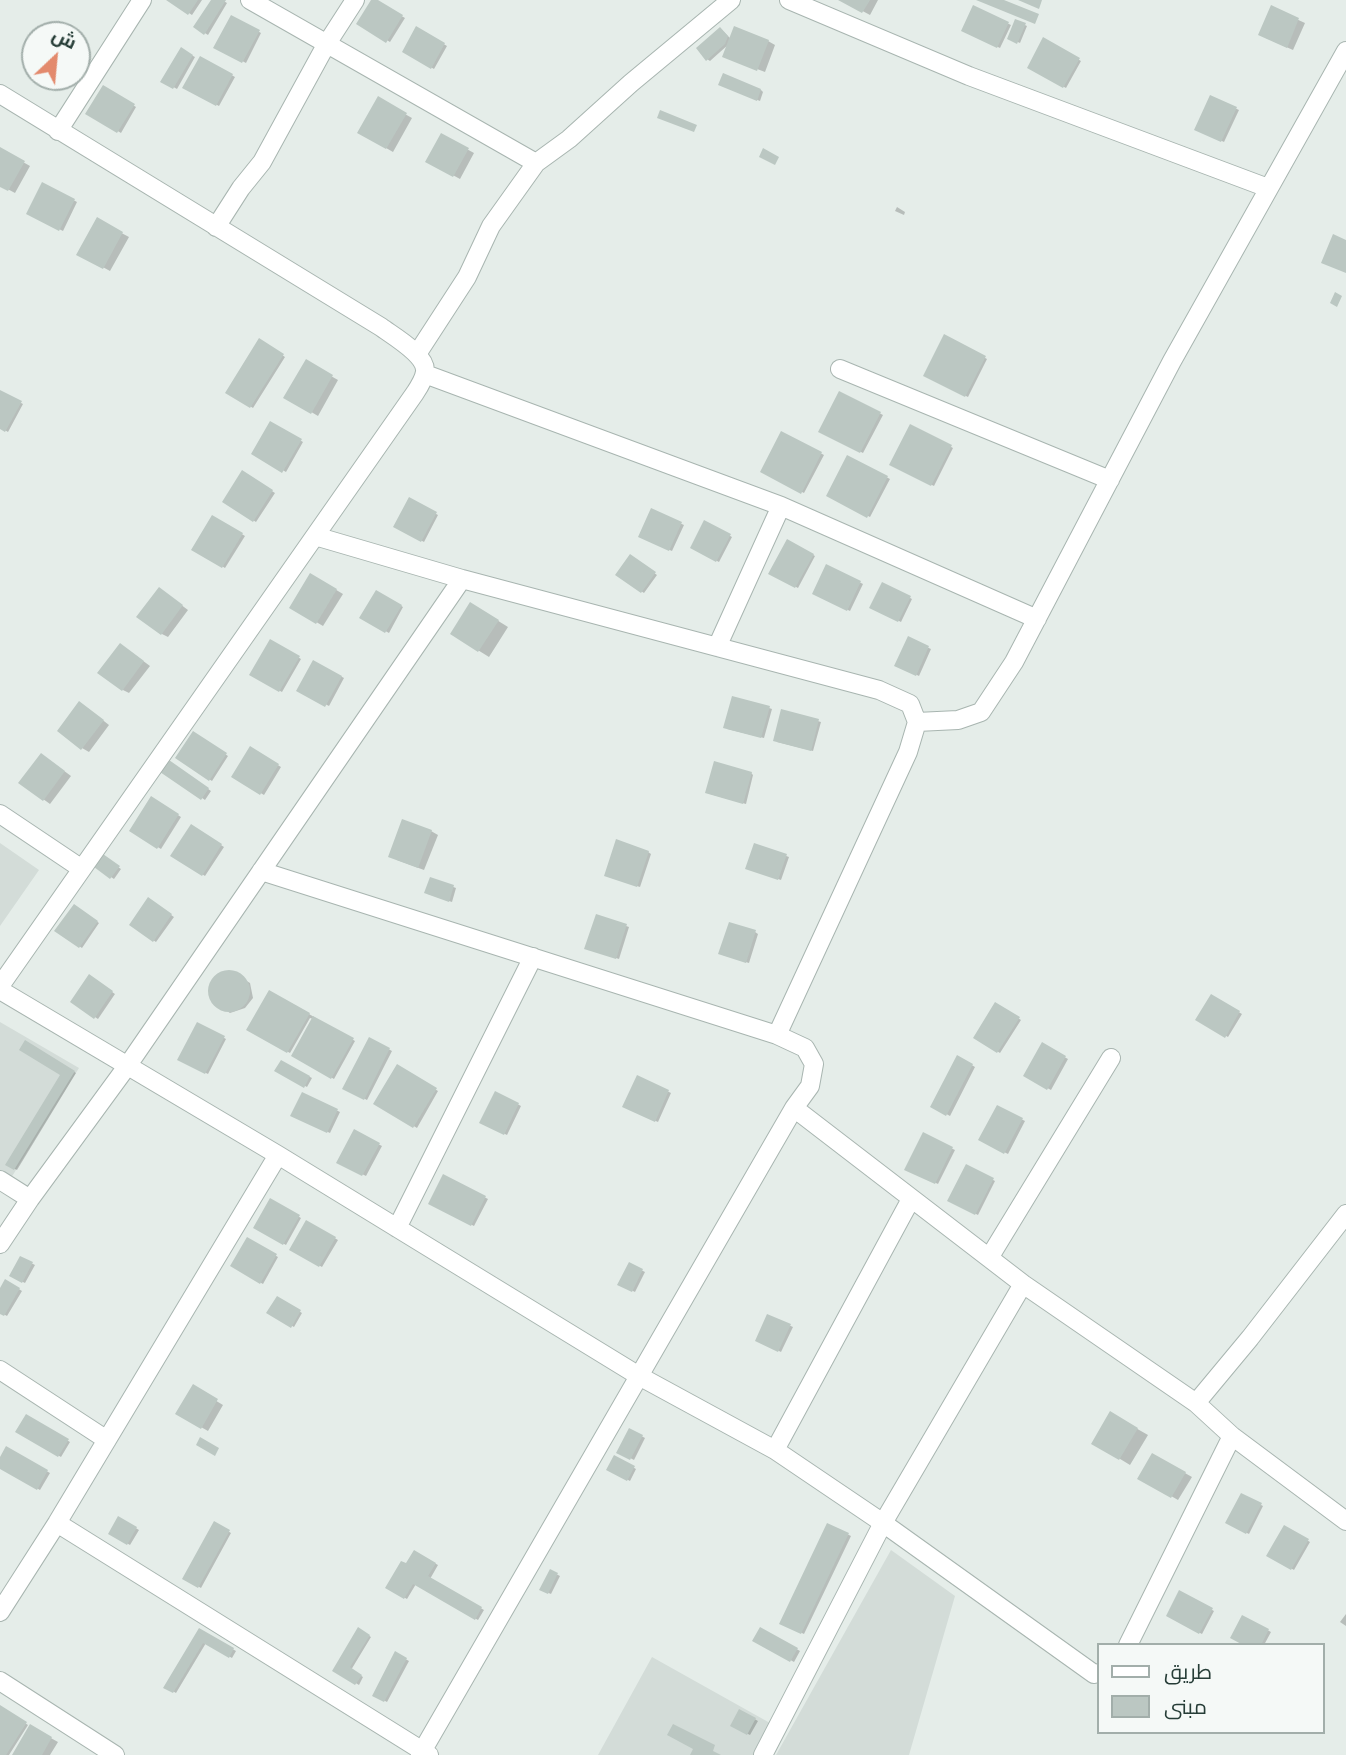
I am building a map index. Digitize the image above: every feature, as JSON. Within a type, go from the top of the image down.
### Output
[{"type":"street","points":[[58,131],[142,0]]},
{"type":"street","points":[[250,0],[536,163]]},
{"type":"street","points":[[216,227],[241,188],[262,162],[326,45],[355,0]]},
{"type":"street","points":[[417,354],[467,277],[491,226],[536,163],[569,139],[631,83],[731,0]]},
{"type":"street","points":[[789,0],[969,76],[1268,188]]},
{"type":"street","points":[[917,722],[958,720],[981,712],[1014,663],[1172,361],[1346,51]]},
{"type":"street","points":[[0,94],[381,327],[417,354],[425,366],[425,374],[415,393],[0,988],[639,1376],[775,1450],[883,1523],[1094,1674],[1098,1673]]},
{"type":"street","points":[[840,369],[1110,480]]},
{"type":"street","points":[[425,374],[781,506],[1037,619]]},
{"type":"street","points":[[717,647],[781,506]]},
{"type":"street","points":[[315,536],[462,579],[879,690],[910,704],[917,722],[908,752],[778,1035]]},
{"type":"street","points":[[0,1244],[128,1065],[462,579]]},
{"type":"street","points":[[0,814],[82,869]]},
{"type":"street","points":[[57,1522],[424,1754],[639,1376],[794,1108],[810,1086],[814,1064],[805,1048],[778,1035],[261,871]]},
{"type":"street","points":[[397,1228],[533,957]]},
{"type":"street","points":[[989,1258],[1111,1058]]},
{"type":"street","points":[[794,1108],[1023,1284],[1196,1403],[1231,1436],[1346,1521]]},
{"type":"street","points":[[0,1612],[278,1155]]},
{"type":"street","points":[[0,1181],[30,1199]]},
{"type":"street","points":[[775,1450],[911,1199]]},
{"type":"street","points":[[1196,1403],[1346,1214]]},
{"type":"street","points":[[763,1755],[883,1523],[1023,1284]]},
{"type":"street","points":[[0,1370],[107,1440]]},
{"type":"street","points":[[1129,1643],[1231,1436]]},
{"type":"street","points":[[0,1681],[115,1755]]},
{"type":"shaded area","points":[[0,843],[39,870],[0,926]]},
{"type":"shaded area","points":[[0,1022],[79,1068],[11,1178],[0,1171]]},
{"type":"shaded area","points":[[891,1550],[955,1596],[909,1755],[776,1755]]},
{"type":"shaded area","points":[[652,1657],[770,1723],[754,1755],[598,1755]]},
{"type":"building","points":[[166,0],[198,0],[188,15]]},
{"type":"building","points":[[211,0],[226,0],[204,35],[193,27]]},
{"type":"building","points":[[371,0],[378,0],[403,15],[386,43],[356,24]]},
{"type":"building","points":[[838,0],[870,0],[862,13]]},
{"type":"building","points":[[976,0],[1004,0],[1039,14],[1035,24]]},
{"type":"building","points":[[1018,0],[1042,0],[1039,9]]},
{"type":"building","points":[[973,5],[1009,22],[997,48],[961,31]]},
{"type":"building","points":[[1271,5],[1299,18],[1287,48],[1258,35]]},
{"type":"building","points":[[231,15],[260,30],[242,63],[213,48]]},
{"type":"building","points":[[1015,19],[1026,23],[1017,44],[1007,39]]},
{"type":"building","points":[[416,26],[445,43],[431,69],[402,52]]},
{"type":"building","points":[[734,26],[769,40],[757,71],[722,57]]},
{"type":"building","points":[[720,27],[728,36],[725,44],[706,61],[696,48]]},
{"type":"building","points":[[1043,37],[1080,58],[1063,88],[1027,68]]},
{"type":"building","points":[[181,47],[193,55],[173,89],[160,82]]},
{"type":"building","points":[[200,56],[233,74],[216,106],[182,88]]},
{"type":"building","points":[[723,73],[761,89],[757,101],[718,85]]},
{"type":"building","points":[[103,85],[135,104],[117,133],[85,114]]},
{"type":"building","points":[[1210,95],[1237,107],[1221,142],[1194,130]]},
{"type":"building","points":[[378,96],[407,113],[386,149],[357,133]]},
{"type":"building","points":[[660,110],[697,125],[694,132],[657,118]]},
{"type":"building","points":[[441,133],[469,148],[453,177],[425,162]]},
{"type":"building","points":[[0,147],[25,161],[8,191],[0,187]]},
{"type":"building","points":[[763,148],[779,157],[775,165],[759,157]]},
{"type":"building","points":[[42,182],[75,199],[59,231],[26,214]]},
{"type":"building","points":[[97,217],[123,232],[103,269],[76,255]]},
{"type":"building","points":[[1333,234],[1346,240],[1346,273],[1321,263]]},
{"type":"building","points":[[1335,292],[1342,296],[1337,307],[1330,303]]},
{"type":"building","points":[[944,334],[986,356],[965,397],[923,376]]},
{"type":"building","points":[[259,338],[284,354],[250,408],[225,393]]},
{"type":"building","points":[[306,359],[333,375],[311,414],[283,398]]},
{"type":"building","points":[[0,390],[22,401],[5,432],[0,429]]},
{"type":"building","points":[[839,391],[881,412],[860,453],[818,432]]},
{"type":"building","points":[[270,421],[302,439],[282,473],[251,454]]},
{"type":"building","points":[[910,424],[952,445],[931,486],[889,465]]},
{"type":"building","points":[[781,431],[822,452],[801,494],[760,472]]},
{"type":"building","points":[[847,455],[888,476],[867,518],[826,496]]},
{"type":"building","points":[[242,470],[273,490],[253,522],[222,502]]},
{"type":"building","points":[[409,497],[437,512],[421,542],[393,527]]},
{"type":"building","points":[[651,508],[682,522],[669,551],[638,537]]},
{"type":"building","points":[[212,515],[243,533],[222,568],[191,550]]},
{"type":"building","points":[[704,520],[731,534],[716,562],[690,548]]},
{"type":"building","points":[[787,539],[814,554],[795,588],[768,574]]},
{"type":"building","points":[[630,554],[656,572],[641,593],[615,575]]},
{"type":"building","points":[[826,564],[861,581],[847,611],[812,594]]},
{"type":"building","points":[[310,573],[337,589],[316,624],[289,608]]},
{"type":"building","points":[[882,582],[911,596],[898,622],[869,608]]},
{"type":"building","points":[[159,587],[183,605],[161,635],[136,617]]},
{"type":"building","points":[[376,590],[402,605],[385,633],[359,618]]},
{"type":"building","points":[[470,602],[499,620],[478,652],[450,634]]},
{"type":"building","points":[[908,636],[929,646],[916,676],[894,666]]},
{"type":"building","points":[[270,639],[300,656],[279,692],[249,675]]},
{"type":"building","points":[[120,643],[144,661],[122,691],[97,673]]},
{"type":"building","points":[[313,660],[342,676],[325,707],[296,691]]},
{"type":"building","points":[[732,696],[770,706],[761,738],[723,728]]},
{"type":"building","points":[[79,701],[104,720],[81,750],[57,731]]},
{"type":"building","points":[[781,709],[819,719],[811,751],[773,741]]},
{"type":"building","points":[[193,731],[227,753],[209,781],[175,758]]},
{"type":"building","points":[[250,746],[279,764],[260,795],[231,777]]},
{"type":"building","points":[[41,753],[65,771],[43,801],[18,783]]},
{"type":"building","points":[[169,760],[209,788],[201,800],[160,772]]},
{"type":"building","points":[[714,761],[752,772],[743,804],[705,793]]},
{"type":"building","points":[[151,796],[179,814],[157,849],[129,831]]},
{"type":"building","points":[[402,819],[432,830],[418,868],[388,857]]},
{"type":"building","points":[[191,824],[222,844],[202,876],[170,856]]},
{"type":"building","points":[[616,839],[649,851],[637,887],[604,876]]},
{"type":"building","points":[[754,843],[787,854],[778,880],[745,869]]},
{"type":"building","points":[[103,854],[120,866],[110,879],[94,867]]},
{"type":"building","points":[[430,877],[454,885],[449,902],[424,893]]},
{"type":"building","points":[[148,897],[172,914],[153,942],[129,925]]},
{"type":"building","points":[[74,904],[98,921],[79,948],[54,931]]},
{"type":"building","points":[[596,914],[627,924],[616,959],[584,949]]},
{"type":"building","points":[[729,922],[756,930],[746,963],[718,954]]},
{"type":"building","points":[[229,970],[244,976],[250,991],[244,1006],[229,1012],[214,1006],[208,991],[214,976]]},
{"type":"building","points":[[89,974],[113,991],[94,1019],[70,1002]]},
{"type":"building","points":[[269,990],[310,1013],[287,1053],[246,1030]]},
{"type":"building","points":[[1211,994],[1240,1011],[1225,1038],[1195,1020]]},
{"type":"building","points":[[995,1002],[1020,1017],[997,1053],[973,1038]]},
{"type":"building","points":[[313,1016],[354,1038],[331,1079],[291,1056]]},
{"type":"building","points":[[197,1022],[225,1036],[205,1074],[177,1060]]},
{"type":"building","points":[[369,1037],[390,1048],[364,1100],[342,1089]]},
{"type":"building","points":[[25,1040],[75,1071],[14,1170],[5,1165],[60,1075],[19,1050]]},
{"type":"building","points":[[1042,1042],[1066,1056],[1047,1090],[1023,1076]]},
{"type":"building","points":[[957,1055],[973,1064],[946,1116],[930,1107]]},
{"type":"building","points":[[281,1060],[310,1076],[304,1088],[274,1071]]},
{"type":"building","points":[[397,1064],[437,1088],[413,1128],[373,1104]]},
{"type":"building","points":[[637,1075],[669,1090],[655,1122],[622,1107]]},
{"type":"building","points":[[495,1091],[519,1103],[504,1135],[479,1123]]},
{"type":"building","points":[[302,1092],[338,1109],[327,1133],[290,1116]]},
{"type":"building","points":[[997,1105],[1023,1118],[1004,1154],[978,1140]]},
{"type":"building","points":[[354,1129],[380,1143],[362,1176],[336,1163]]},
{"type":"building","points":[[923,1132],[953,1147],[935,1184],[904,1170]]},
{"type":"building","points":[[966,1164],[994,1178],[975,1215],[947,1201]]},
{"type":"building","points":[[443,1174],[486,1196],[471,1226],[428,1204]]},
{"type":"building","points":[[270,1198],[300,1215],[283,1245],[253,1228]]},
{"type":"building","points":[[306,1220],[336,1237],[319,1267],[289,1250]]},
{"type":"building","points":[[247,1237],[277,1254],[260,1284],[230,1266]]},
{"type":"building","points":[[20,1256],[33,1262],[22,1283],[9,1276]]},
{"type":"building","points":[[629,1262],[643,1269],[632,1292],[617,1285]]},
{"type":"building","points":[[5,1279],[20,1288],[4,1316],[0,1314],[0,1288]]},
{"type":"building","points":[[277,1296],[301,1310],[291,1328],[266,1313]]},
{"type":"building","points":[[767,1314],[791,1324],[778,1352],[755,1341]]},
{"type":"building","points":[[193,1384],[218,1399],[201,1429],[175,1414]]},
{"type":"building","points":[[1110,1411],[1138,1428],[1119,1460],[1091,1444]]},
{"type":"building","points":[[26,1414],[69,1439],[58,1457],[15,1432]]},
{"type":"building","points":[[629,1428],[643,1435],[630,1460],[616,1453]]},
{"type":"building","points":[[200,1437],[219,1448],[215,1456],[196,1445]]},
{"type":"building","points":[[6,1446],[48,1470],[37,1490],[0,1469],[0,1457]]},
{"type":"building","points":[[1152,1453],[1186,1472],[1171,1498],[1137,1479]]},
{"type":"building","points":[[614,1455],[635,1466],[627,1481],[606,1470]]},
{"type":"building","points":[[1241,1493],[1262,1503],[1246,1534],[1225,1523]]},
{"type":"building","points":[[118,1516],[137,1527],[127,1545],[108,1534]]},
{"type":"building","points":[[214,1521],[230,1530],[198,1588],[182,1579]]},
{"type":"building","points":[[827,1523],[849,1533],[801,1634],[779,1624]]},
{"type":"building","points":[[1284,1525],[1309,1539],[1291,1570],[1266,1556]]},
{"type":"building","points":[[414,1550],[436,1563],[428,1576],[482,1607],[475,1620],[413,1584],[404,1599],[385,1588],[401,1561],[406,1563]]},
{"type":"building","points":[[550,1569],[558,1573],[548,1594],[539,1590]]},
{"type":"building","points":[[1179,1590],[1213,1608],[1199,1634],[1166,1616]]},
{"type":"building","points":[[1242,1615],[1269,1629],[1262,1643],[1239,1643],[1230,1638]]},
{"type":"building","points":[[358,1627],[370,1635],[350,1667],[362,1675],[355,1685],[332,1671]]},
{"type":"building","points":[[760,1627],[798,1648],[790,1662],[752,1641]]},
{"type":"building","points":[[199,1628],[234,1648],[229,1658],[203,1643],[173,1693],[163,1688]]},
{"type":"building","points":[[395,1651],[407,1658],[384,1702],[372,1696]]},
{"type":"building","points":[[0,1705],[27,1722],[6,1755],[0,1755]]},
{"type":"building","points":[[739,1709],[756,1718],[747,1735],[730,1726]]},
{"type":"building","points":[[30,1724],[52,1737],[42,1755],[12,1755]]},
{"type":"building","points":[[673,1724],[715,1745],[713,1751],[721,1755],[690,1755],[693,1749],[667,1735]]}]
